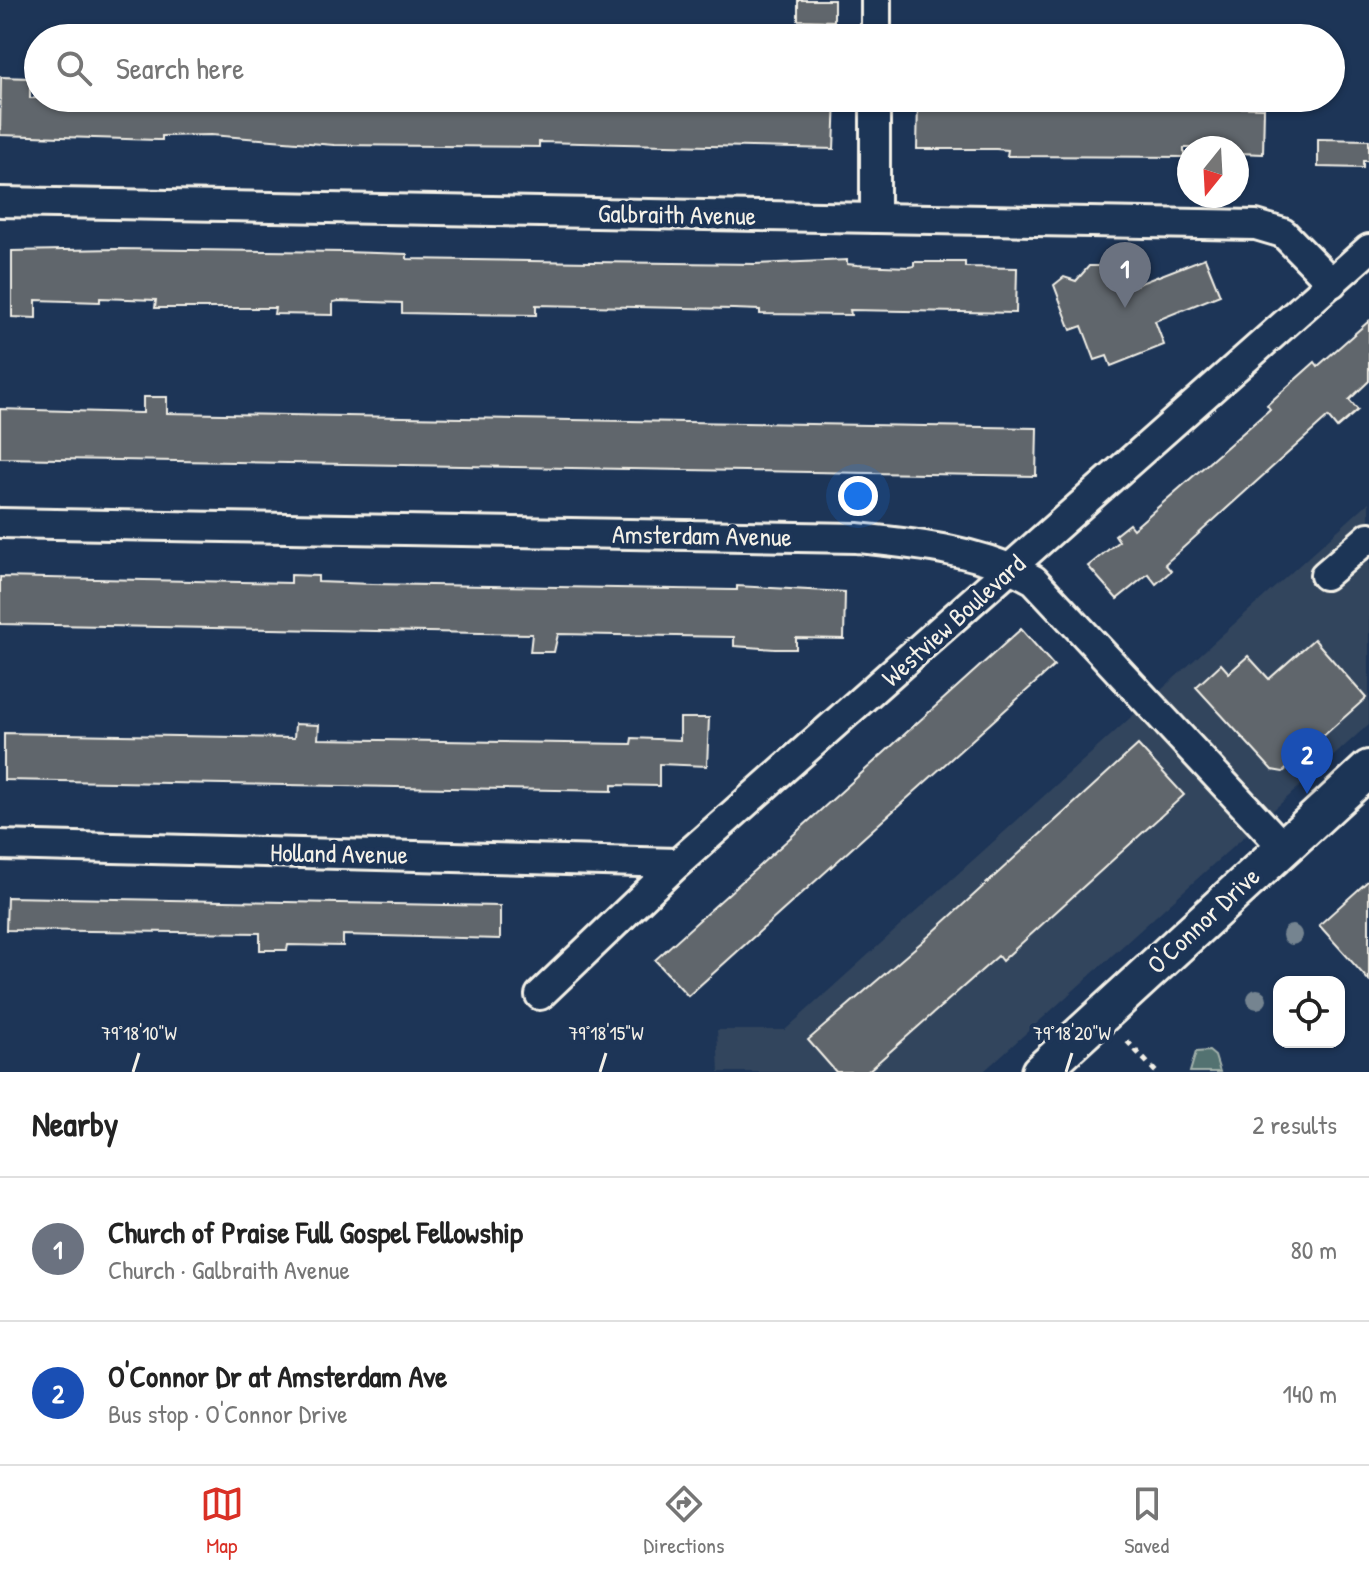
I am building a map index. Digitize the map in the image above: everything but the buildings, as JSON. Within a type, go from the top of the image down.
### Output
[{"type":"main road","name":"O'Connor Drive","points":[[1040,1072],[1369,769]]},
{"type":"street","points":[[876,0],[876,24]]},
{"type":"street","points":[[875,112],[875,218]]},
{"type":"street","name":"Galbraith Avenue","points":[[0,202],[1256,225],[1283,233],[1332,283]]},
{"type":"street","name":"Westview Boulevard","points":[[540,995],[678,863],[1369,249]]},
{"type":"street","name":"Amsterdam Avenue","points":[[0,523],[857,538],[915,544],[1013,568],[1034,580],[1053,598],[1282,846]]},
{"type":"street","points":[[1325,575],[1369,537]]},
{"type":"street","name":"Holland Avenue","points":[[0,845],[678,863]]},
{"type":"path","points":[[1127,1041],[1156,1072]]},
{"type":"shaded area","points":[[1369,502],[1369,724],[983,1072],[719,1072],[717,1030],[785,1030]]},
{"type":"green space","points":[[1209,1051],[1215,1056],[1220,1072],[1190,1072],[1196,1052]]},
{"type":"place","name":"Church of Praise Full Gospel Fellowship","points":[[1125,308]]},
{"type":"place","name":"O'Connor Dr at Amsterdam Ave","points":[[1307,794]]}]
